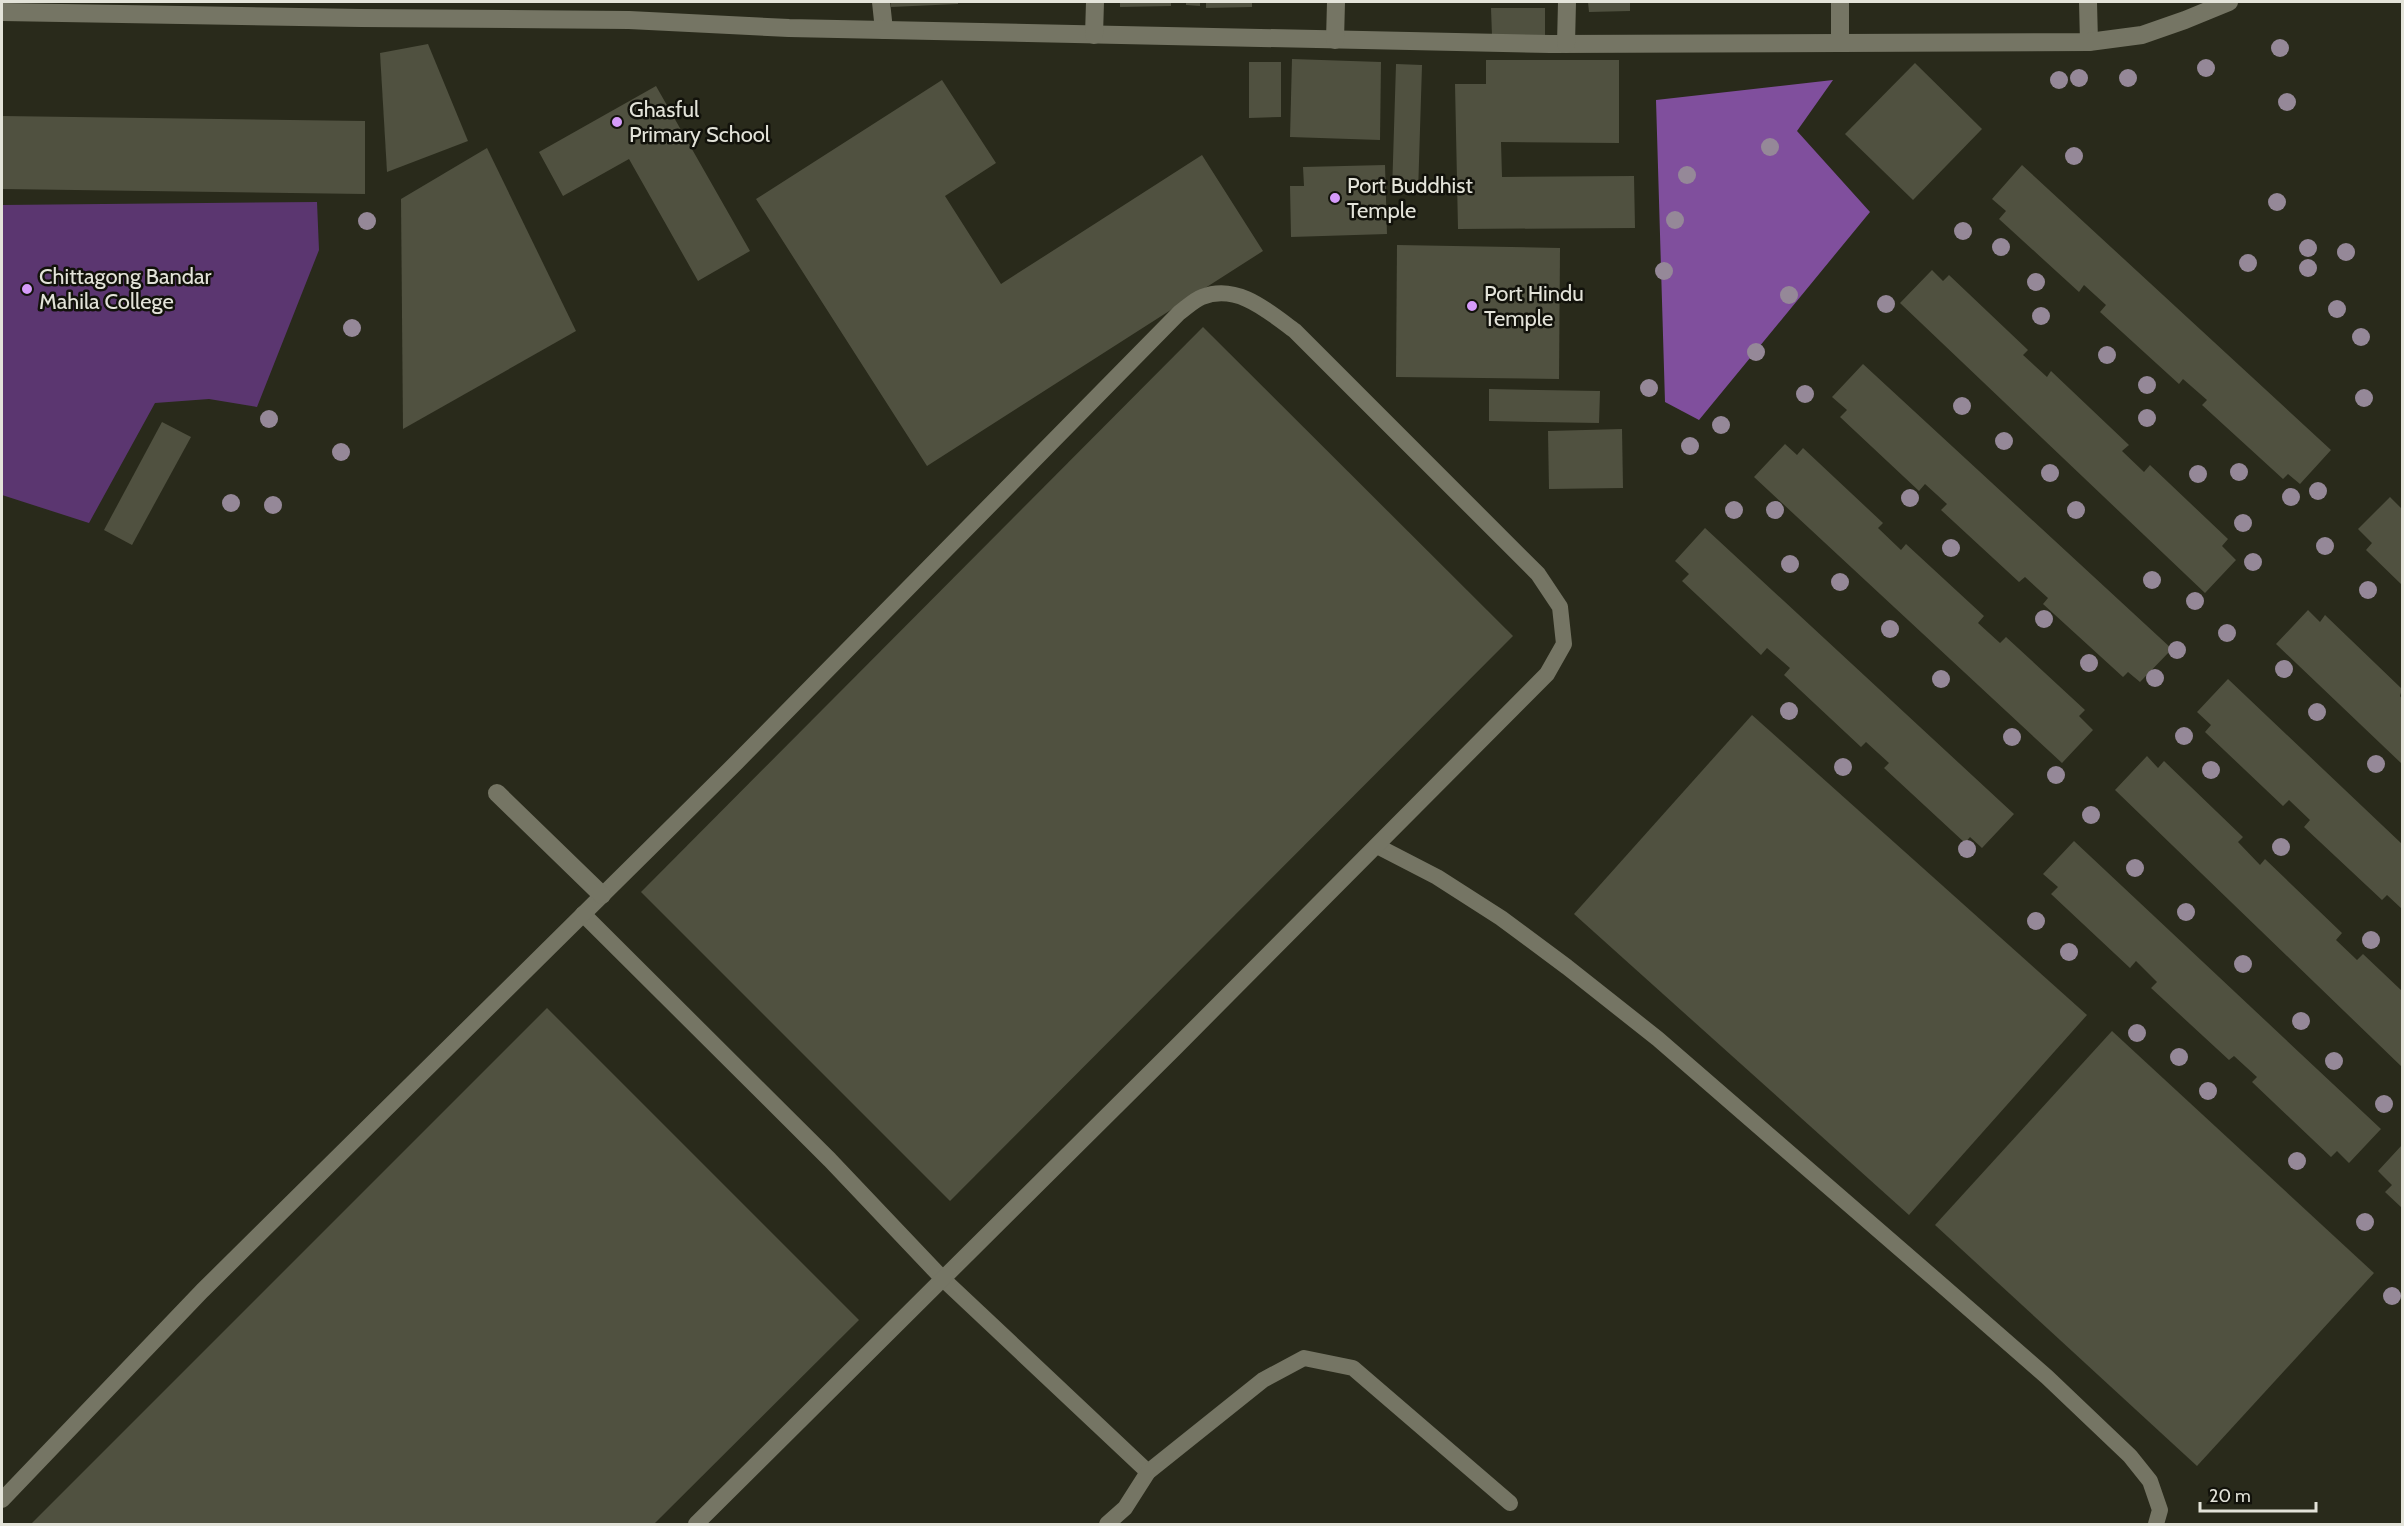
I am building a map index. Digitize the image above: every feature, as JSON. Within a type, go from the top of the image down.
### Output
[{"type":"street","points":[[881,2],[884,30]]},
{"type":"street","points":[[1094,35],[1095,2]]},
{"type":"street","points":[[1335,2],[1335,40]]},
{"type":"street","points":[[1566,44],[1567,2]]},
{"type":"street","points":[[1840,2],[1840,43]]},
{"type":"street","points":[[2088,2],[2089,42]]},
{"type":"street","points":[[2,12],[361,18],[629,10],[789,28],[1094,35],[1566,44],[2089,42],[2142,35],[2185,21],[2229,2]]},
{"type":"street","points":[[497,793],[602,895]]},
{"type":"lane","points":[[2,1500],[202,1291],[736,763],[1179,313],[1201,297],[1224,291],[1256,303],[1294,331],[1538,574],[1560,607],[1564,644],[1547,674],[696,1524]]},
{"type":"lane","points":[[1377,846],[1437,877],[1501,918],[1567,967],[1658,1039],[1944,1287],[2047,1377],[2130,1456],[2150,1481],[2160,1510],[2156,1524]]},
{"type":"lane","points":[[583,914],[830,1160],[943,1279],[1148,1472]]},
{"type":"lane","points":[[1107,1524],[1125,1508],[1148,1472],[1263,1380],[1304,1358],[1353,1368],[1510,1503]]},
{"type":"shaded area","points":[[1833,80],[1797,131],[1870,212],[1699,420],[1665,402],[1656,100]]},
{"type":"shaded area","points":[[317,202],[319,250],[257,407],[209,399],[155,403],[89,523],[2,495],[2,205]]},
{"type":"building","points":[[891,2],[958,2],[958,4],[891,7]]},
{"type":"building","points":[[1120,2],[1171,2],[1171,6],[1120,7]]},
{"type":"building","points":[[1186,2],[1200,2],[1200,6],[1186,5]]},
{"type":"building","points":[[1206,2],[1252,2],[1252,7],[1206,8]]},
{"type":"building","points":[[1588,2],[1630,2],[1630,11],[1589,12]]},
{"type":"building","points":[[1491,8],[1545,8],[1545,35],[1492,36]]},
{"type":"building","points":[[428,44],[468,141],[387,172],[380,53]]},
{"type":"building","points":[[1292,59],[1381,62],[1380,140],[1290,137]]},
{"type":"building","points":[[1486,60],[1619,60],[1619,143],[1501,142],[1502,177],[1634,176],[1635,228],[1458,229],[1455,84],[1486,84]]},
{"type":"building","points":[[1249,62],[1281,62],[1281,117],[1249,118]]},
{"type":"building","points":[[1915,63],[1982,129],[1913,200],[1845,134]]},
{"type":"building","points":[[1396,64],[1422,65],[1418,193],[1392,192]]},
{"type":"building","points":[[942,80],[996,163],[945,196],[1001,284],[1202,155],[1263,251],[927,466],[756,199]]},
{"type":"building","points":[[656,86],[750,251],[698,281],[629,159],[563,196],[539,152]]},
{"type":"building","points":[[2,116],[365,121],[365,194],[2,189]]},
{"type":"building","points":[[487,148],[576,331],[403,429],[401,199]]},
{"type":"building","points":[[1385,165],[1387,234],[1291,237],[1290,186],[1304,186],[1303,167]]},
{"type":"building","points":[[2022,165],[2331,450],[2300,484],[2288,474],[2283,479],[2202,405],[2207,400],[2183,379],[2179,384],[2100,312],[2106,305],[2084,285],[2079,292],[1999,219],[2006,211],[1992,199]]},
{"type":"building","points":[[1397,245],[1560,248],[1559,379],[1396,377]]},
{"type":"building","points":[[1932,270],[1943,281],[1949,275],[2028,350],[2023,355],[2047,377],[2051,371],[2129,445],[2122,451],[2144,472],[2150,465],[2228,539],[2222,546],[2236,560],[2205,593],[1900,303]]},
{"type":"building","points":[[1203,327],[1513,636],[950,1201],[641,892]]},
{"type":"building","points":[[1863,364],[2172,649],[2140,682],[2128,672],[2123,677],[2043,604],[2048,598],[2025,577],[2019,582],[1941,510],[1947,504],[1925,484],[1919,491],[1840,417],[1847,410],[1832,397]]},
{"type":"building","points":[[1489,389],[1600,391],[1599,423],[1489,421]]},
{"type":"building","points":[[162,422],[191,437],[132,545],[104,530]]},
{"type":"building","points":[[1622,429],[1623,488],[1549,489],[1548,431]]},
{"type":"building","points":[[1785,444],[1797,455],[1803,448],[1883,523],[1878,528],[1901,550],[1906,544],[1984,616],[1978,623],[2000,643],[2006,637],[2085,710],[2079,716],[2093,730],[2062,763],[1754,477]]},
{"type":"building","points":[[2390,497],[2402,509],[2402,585],[2366,550],[2372,543],[2358,529]]},
{"type":"building","points":[[1705,528],[2014,814],[1982,848],[1970,837],[1965,843],[1884,768],[1889,763],[1866,742],[1861,747],[1784,675],[1790,668],[1767,648],[1761,655],[1682,581],[1689,574],[1675,561]]},
{"type":"building","points":[[2308,610],[2320,622],[2325,615],[2402,689],[2400,696],[2402,699],[2402,764],[2276,644]]},
{"type":"building","points":[[2228,679],[2402,844],[2402,909],[2387,895],[2382,900],[2304,827],[2310,820],[2289,800],[2283,806],[2205,732],[2211,725],[2197,712]]},
{"type":"building","points":[[1752,715],[2087,1015],[1909,1215],[1574,914]]},
{"type":"building","points":[[2147,756],[2158,768],[2164,761],[2243,837],[2238,842],[2260,865],[2265,859],[2342,933],[2336,940],[2357,960],[2363,954],[2402,991],[2402,1067],[2115,790]]},
{"type":"building","points":[[2074,841],[2381,1129],[2349,1163],[2337,1151],[2331,1157],[2252,1082],[2257,1077],[2234,1056],[2229,1060],[2151,988],[2157,982],[2136,961],[2130,968],[2051,894],[2058,887],[2043,874]]},
{"type":"building","points":[[547,1008],[859,1320],[654,1524],[31,1524]]},
{"type":"building","points":[[2112,1031],[2374,1273],[2197,1466],[1935,1225]]},
{"type":"building","points":[[2402,1145],[2402,1208],[2385,1192],[2392,1185],[2378,1171]]},
{"type":"place","name":"Ghasful Primary School","points":[[617,122]]},
{"type":"place","name":"Port Buddhist Temple","points":[[1335,198]]},
{"type":"place","name":"Chittagong Bandar Mahila College","points":[[27,289]]},
{"type":"place","name":"Port Hindu Temple","points":[[1472,306]]}]
